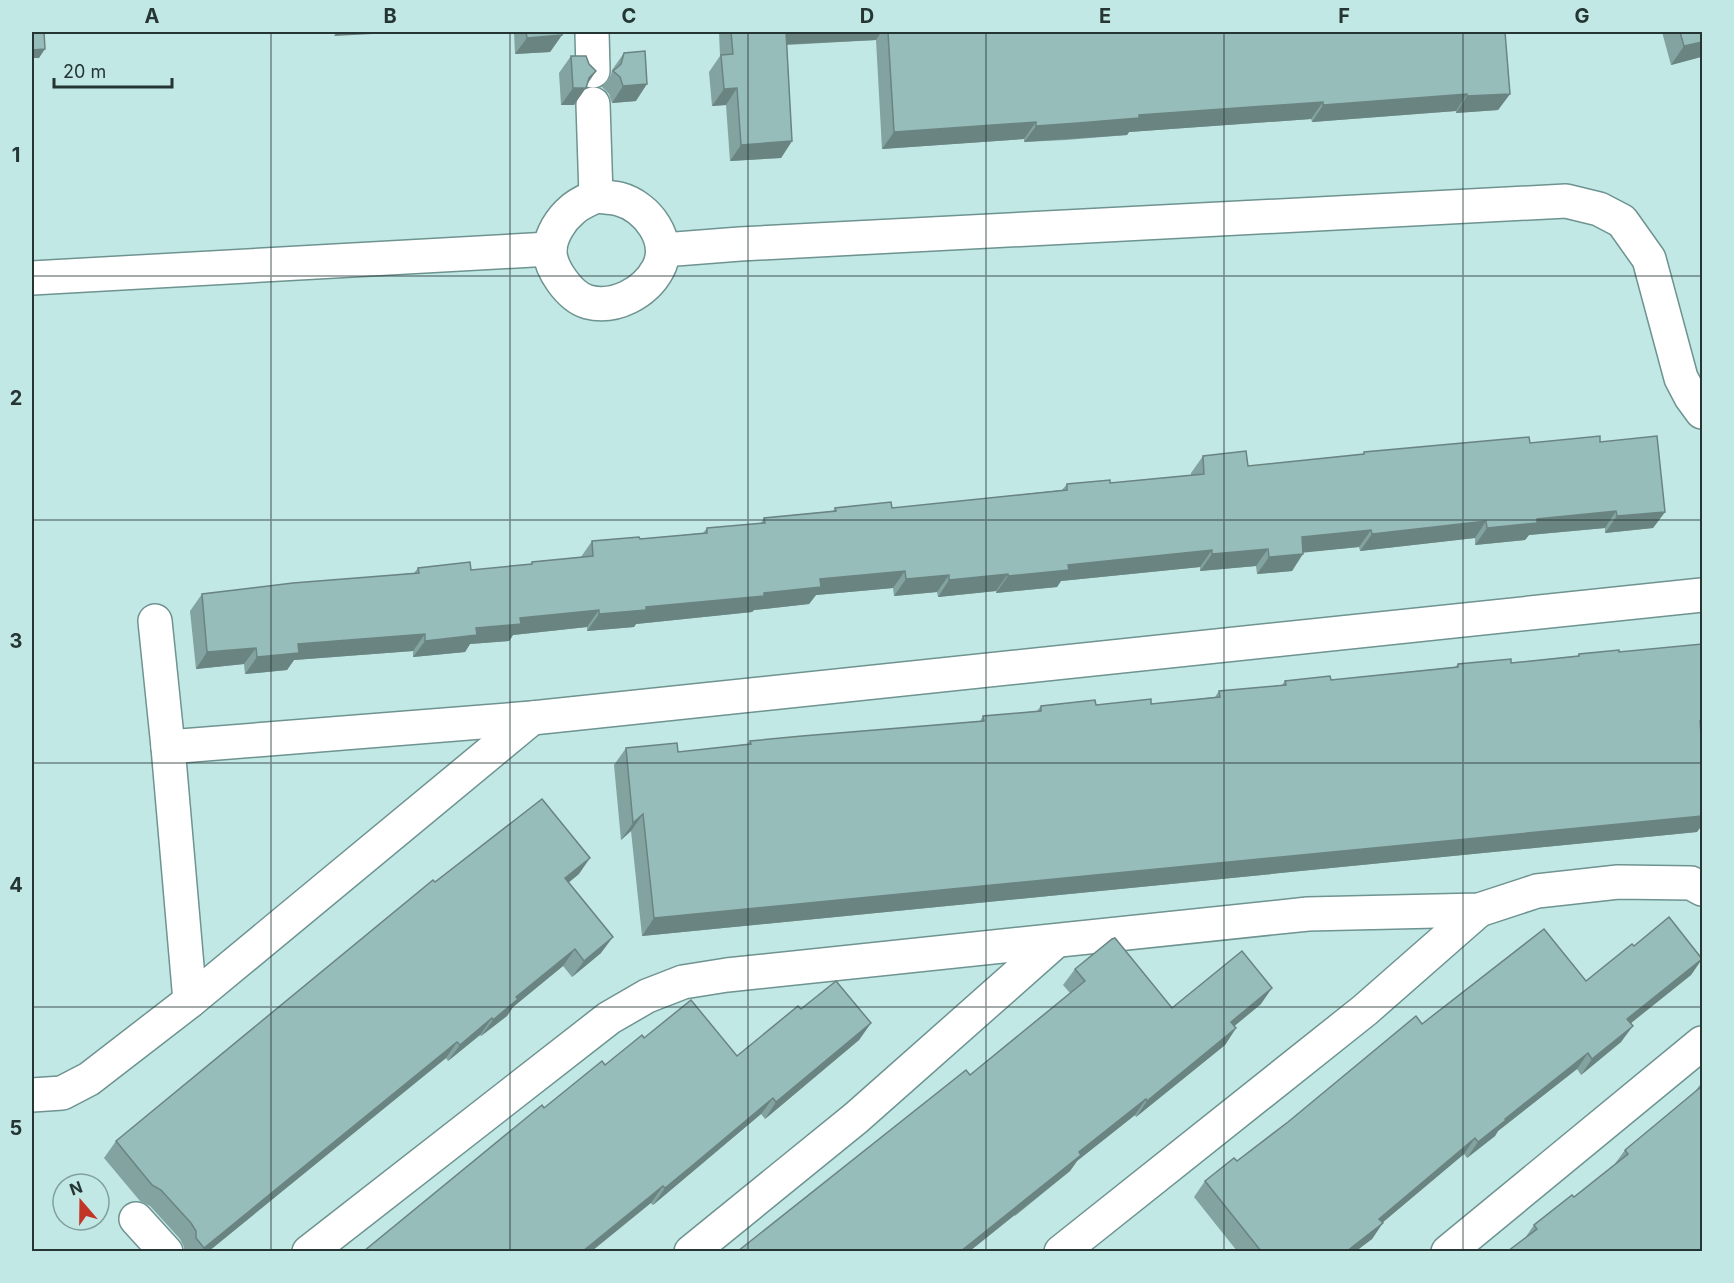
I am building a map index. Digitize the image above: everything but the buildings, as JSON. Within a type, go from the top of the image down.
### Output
[{"type":"street","points":[[592,32],[593,71]]},
{"type":"street","points":[[593,104],[596,196]]},
{"type":"street","points":[[596,196],[620,199],[641,210],[656,226],[663,250],[659,268],[646,286],[634,295],[612,303],[587,302],[568,289],[555,271],[550,249],[558,225],[572,209],[596,196]]},
{"type":"street","points":[[663,250],[740,244],[1566,201],[1599,209],[1622,221],[1649,259],[1681,378],[1702,412]]},
{"type":"street","points":[[32,278],[550,249]]},
{"type":"street","points":[[168,747],[532,718],[1702,595]]},
{"type":"street","points":[[155,621],[190,1001]]},
{"type":"street","points":[[32,1095],[62,1093],[89,1080],[190,1001],[532,718]]},
{"type":"street","points":[[309,1251],[609,1018],[647,996],[683,982],[727,975],[1308,914],[1479,910],[1537,891],[1618,882],[1691,883],[1702,889]]},
{"type":"street","points":[[1061,1251],[1365,1010],[1479,910]]},
{"type":"street","points":[[691,1251],[856,1118],[1056,941]]},
{"type":"street","points":[[1448,1251],[1702,1043]]},
{"type":"street","points":[[136,1219],[166,1251]]}]
